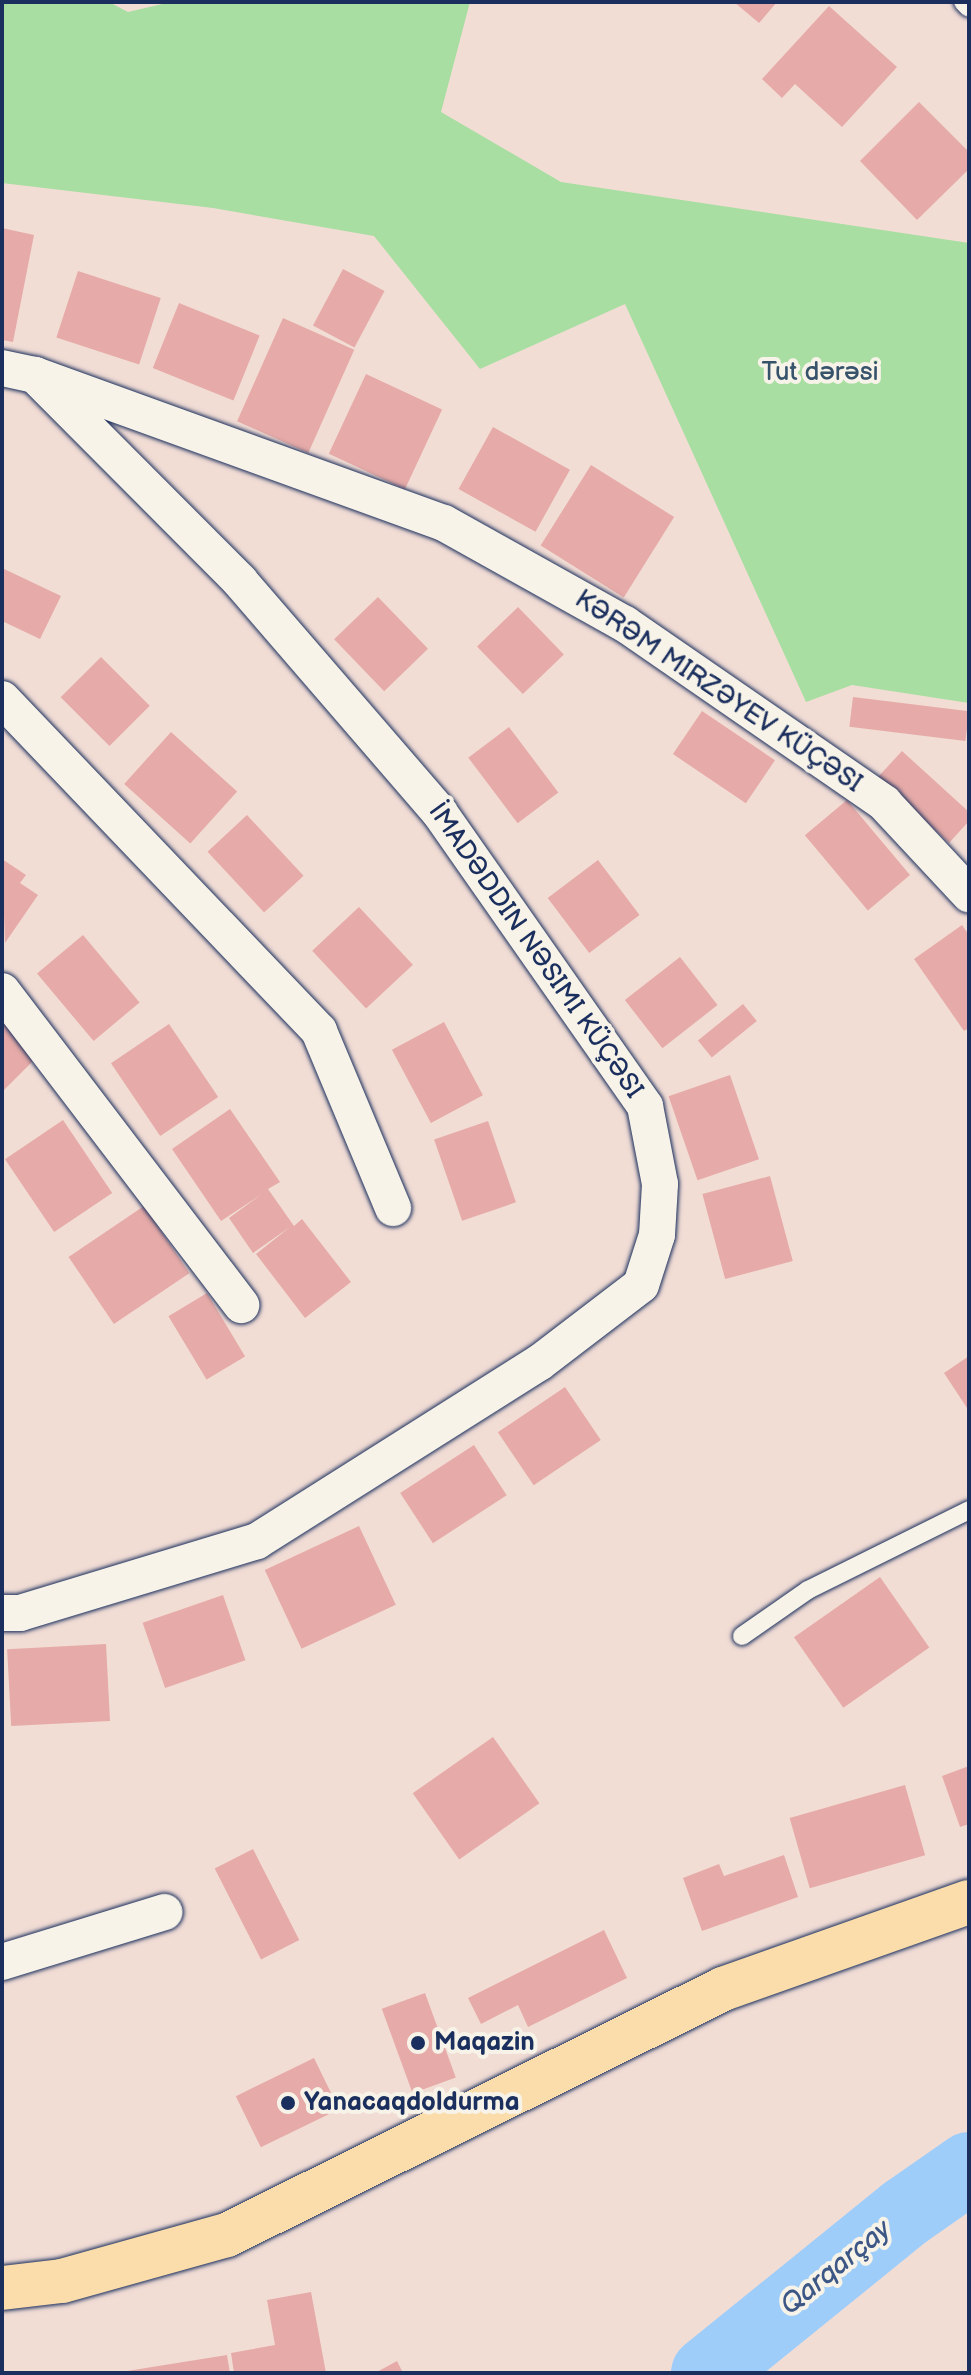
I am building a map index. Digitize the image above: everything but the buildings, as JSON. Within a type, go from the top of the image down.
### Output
[{"type":"main road","points":[[2,2288],[62,2281],[227,2235],[723,1989],[969,1902]]},
{"type":"street","name":"KƏRƏM MIRZƏYEV KÜÇƏSI","points":[[18,372],[444,523],[625,624],[884,803],[969,894]]},
{"type":"street","name":"İMADƏDDIN NƏSIMI KÜÇƏSI","points":[[2,1613],[20,1613],[257,1541],[539,1363],[641,1285],[657,1235],[660,1184],[645,1106],[440,813],[240,581],[18,372]]},
{"type":"street","points":[[2,699],[319,1031],[393,1208]]},
{"type":"street","points":[[2,991],[241,1305]]},
{"type":"street","points":[[2,1962],[165,1912]]},
{"type":"lane","points":[[963,2],[969,8]]},
{"type":"lane","points":[[742,1636],[808,1590],[969,1510]]},
{"type":"green space","name":"Tut dərəsi","points":[[2,2],[109,2],[128,12],[171,2],[470,2],[441,112],[561,182],[969,243],[969,703],[852,685],[806,702],[625,304],[480,369],[374,236],[213,208],[2,183]]},
{"type":"waterway","name":"Qarqarçay","points":[[707,2373],[906,2212],[969,2168]]},
{"type":"place","name":"Maqazin","points":[[418,2043]]},
{"type":"place","name":"Yanacaqdoldurma","points":[[288,2103]]}]
